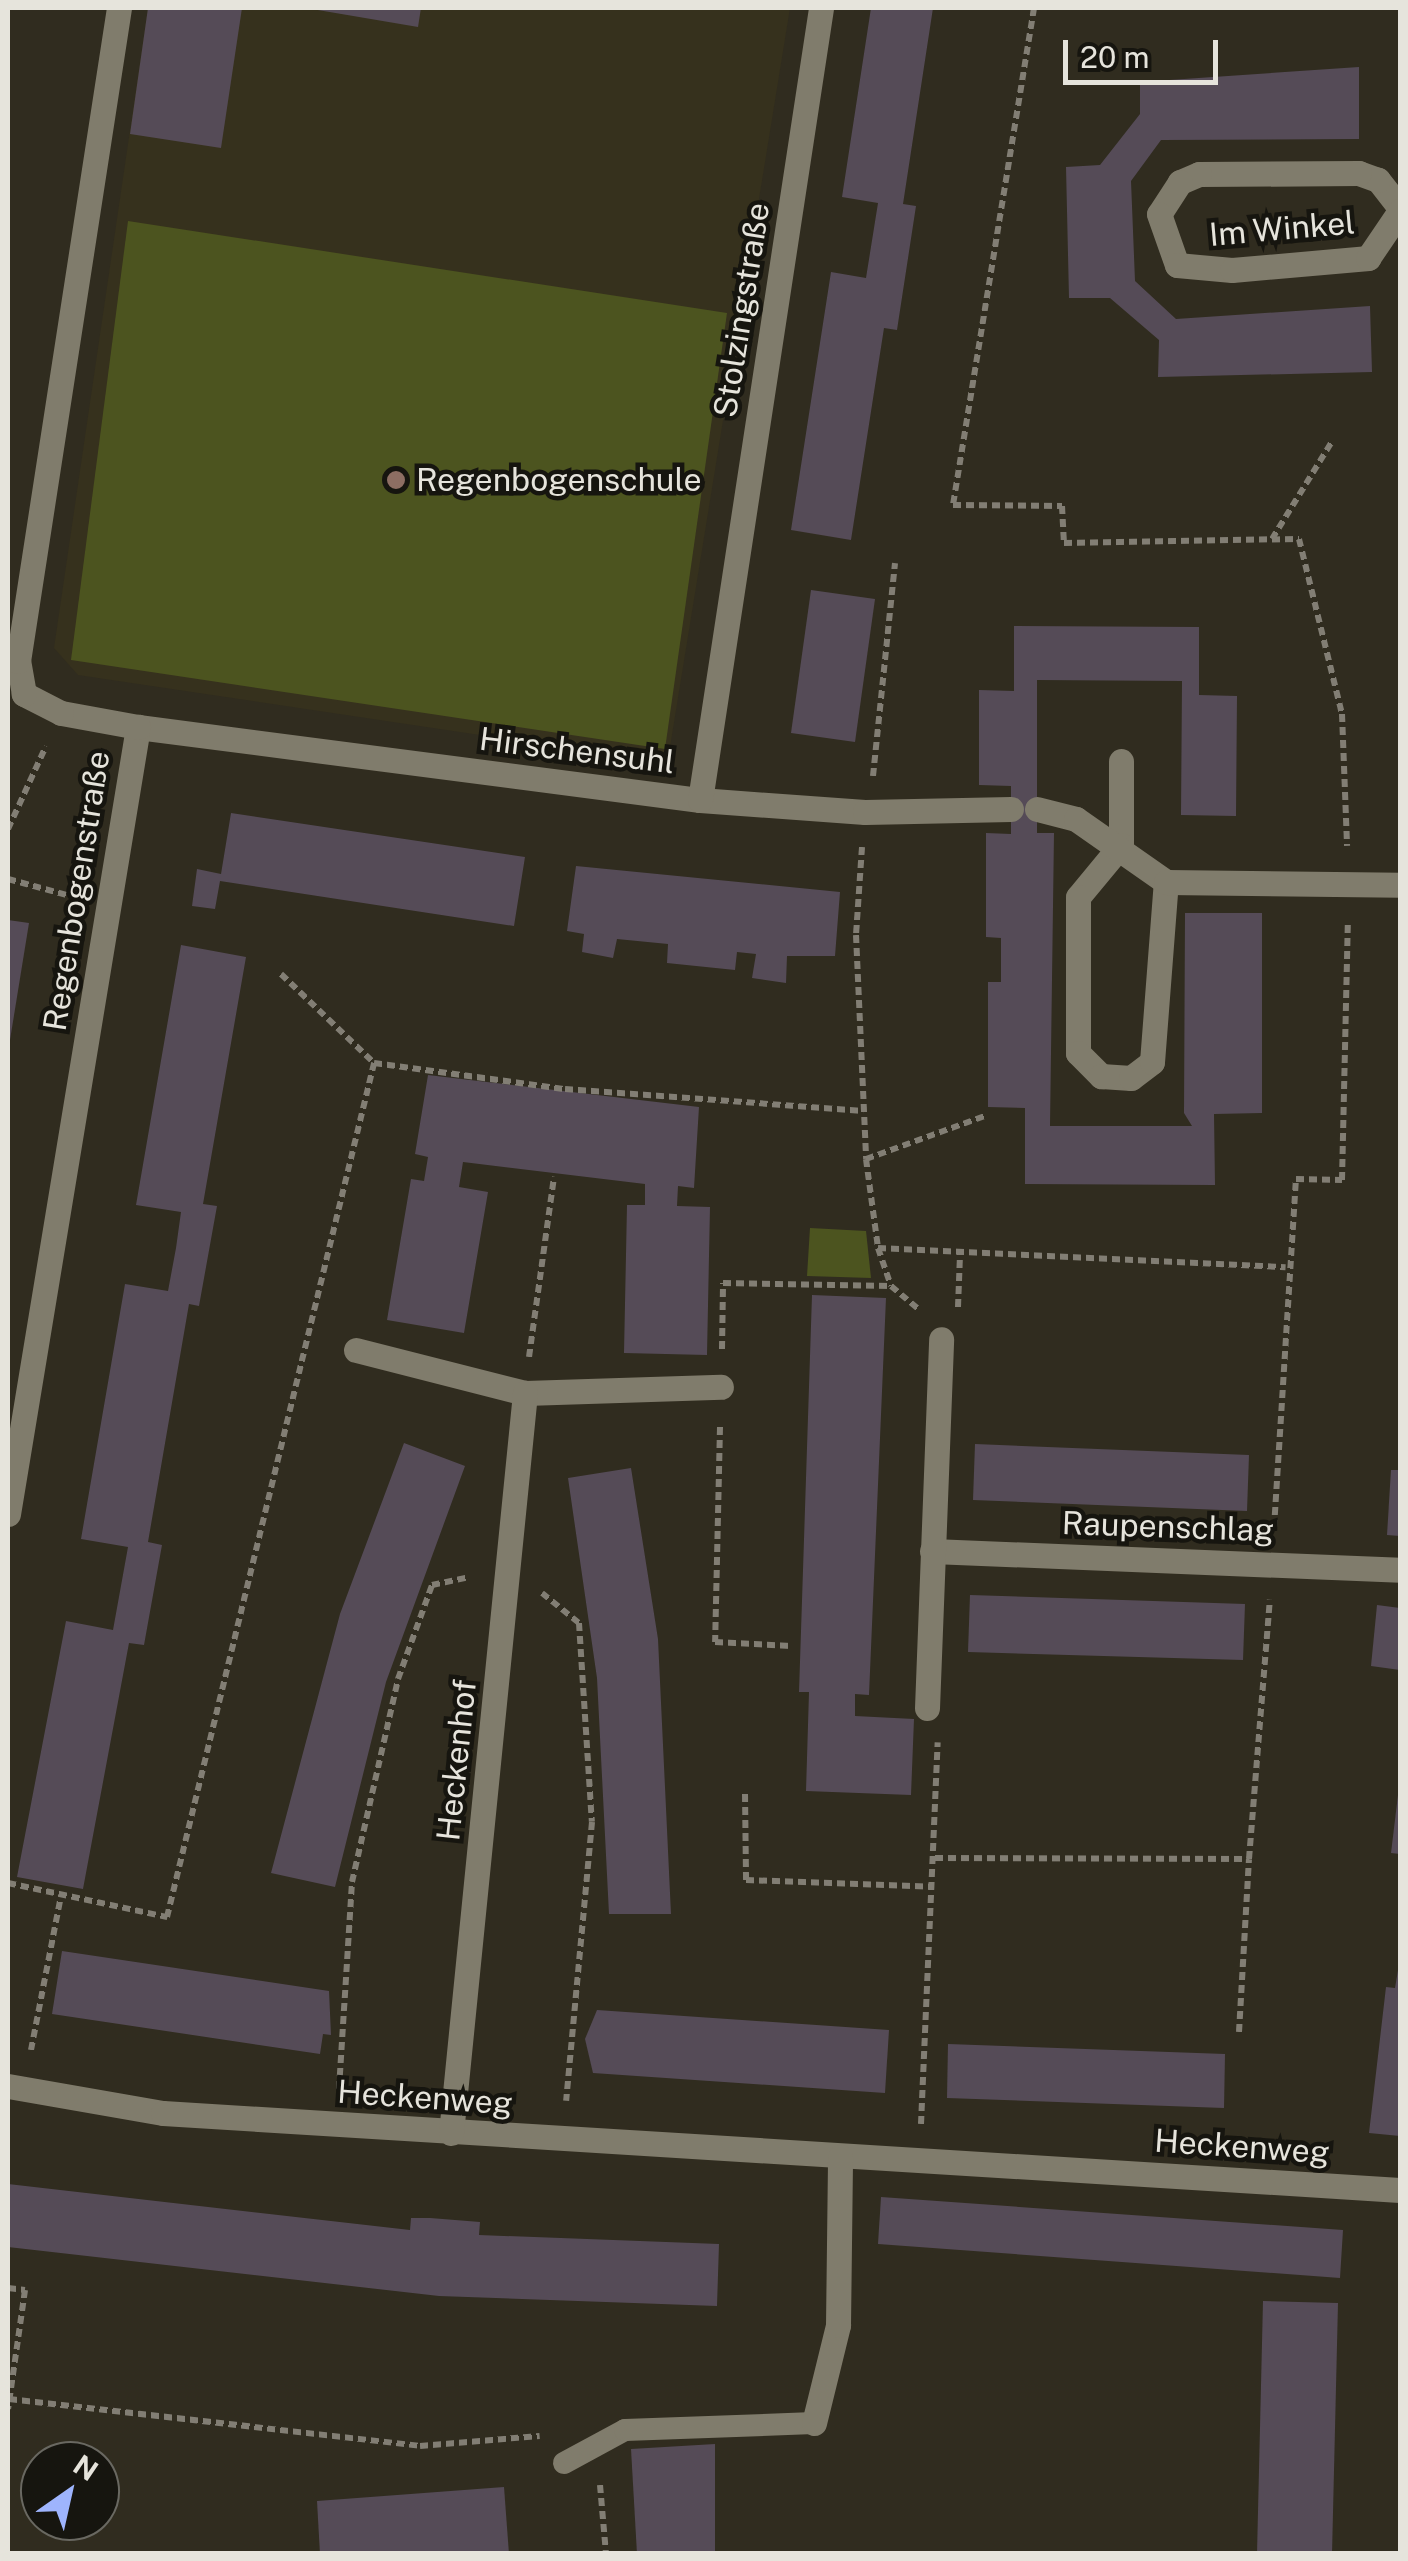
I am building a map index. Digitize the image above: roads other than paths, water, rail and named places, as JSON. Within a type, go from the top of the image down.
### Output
[{"type":"street","name":"Regenbogenstraße","points":[[8,1514],[138,726],[61,713],[24,694],[18,660],[119,8]]},
{"type":"street","name":"Stolzingstraße","points":[[700,800],[821,8]]},
{"type":"street","name":"Im Winkel","points":[[1358,173],[1378,180],[1400,210],[1368,258],[1232,270],[1177,265],[1159,214],[1180,182],[1199,174],[1358,173]]},
{"type":"street","name":"Hirschensuhl","points":[[138,726],[700,800],[865,812],[1024,809],[1120,846],[1166,882]]},
{"type":"street","points":[[1121,761],[1120,846],[1078,897],[1078,1053],[1100,1076],[1130,1078],[1152,1062],[1166,882],[1400,884]]},
{"type":"street","points":[[927,1708],[941,1339]]},
{"type":"street","points":[[356,1350],[525,1393],[721,1387]]},
{"type":"street","name":"Heckenhof","points":[[451,2132],[525,1393]]},
{"type":"street","name":"Raupenschlag","points":[[932,1551],[1400,1570]]},
{"type":"street","name":"Heckenweg","points":[[16,2087],[163,2112],[1400,2190]]},
{"type":"street","points":[[814,2423],[838,2325],[840,2157]]},
{"type":"lane","points":[[564,2463],[588,2445],[625,2430],[814,2423]]},
{"type":"place","name":"Regenbogenschule","points":[[396,480]]}]
